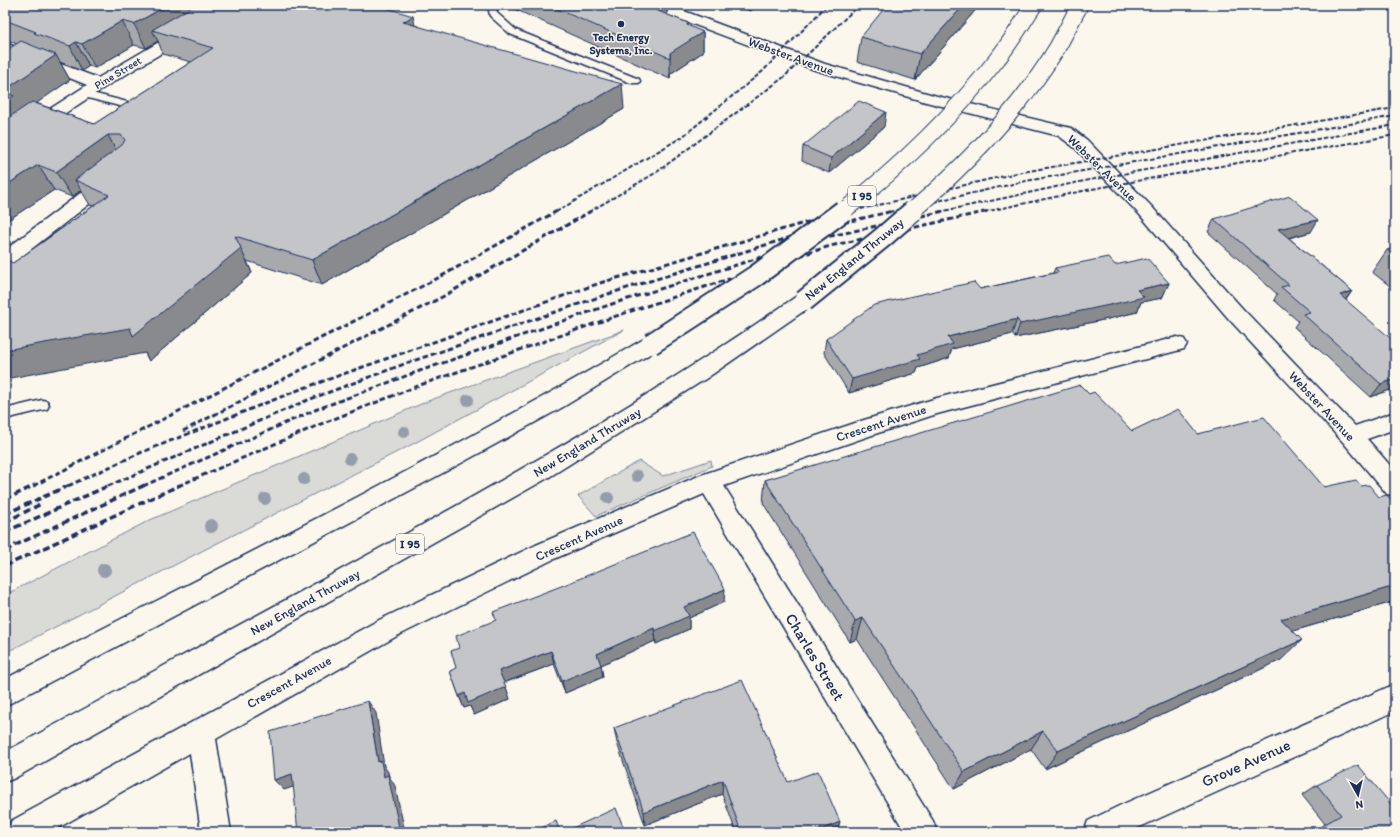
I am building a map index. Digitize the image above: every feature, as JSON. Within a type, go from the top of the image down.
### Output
[{"type":"main road","name":"Pine Street","points":[[5,145],[99,84],[232,5]]},
{"type":"main road","name":"Webster Avenue","points":[[655,5],[820,67],[932,100],[1065,132],[1080,144],[1146,211],[1235,313],[1351,436],[1395,487]]},
{"type":"main road","name":"I 95","points":[[5,693],[446,461],[555,401],[651,344],[732,293],[799,245],[892,170],[940,125],[977,85],[1008,46],[1034,5]]},
{"type":"main road","name":"New England Thruway","points":[[5,768],[538,472],[688,381],[752,338],[804,301],[898,225],[972,154],[1011,110],[1042,70],[1066,32],[1080,5]]},
{"type":"main road","points":[[5,47],[99,84]]},
{"type":"main road","points":[[5,260],[122,170]]},
{"type":"main road","name":"Crescent Avenue","points":[[22,832],[302,675],[401,622],[545,552],[709,482],[872,426],[937,406],[1177,344]]},
{"type":"main road","points":[[1351,436],[1395,420]]},
{"type":"main road","name":"Charles Street","points":[[709,482],[922,832]]},
{"type":"main road","name":"Grove Avenue","points":[[1099,832],[1131,815],[1395,697]]},
{"type":"main road","points":[[201,732],[216,832]]},
{"type":"lane","points":[[492,5],[493,14],[513,32],[635,81]]},
{"type":"lane","points":[[84,94],[147,110]]},
{"type":"lane","points":[[5,414],[42,405]]},
{"type":"shaded area","points":[[624,330],[409,446],[5,653],[5,595],[150,520],[428,401]]},
{"type":"shaded area","points":[[711,460],[712,466],[596,516],[578,496],[639,461],[663,476]]},
{"type":"building","points":[[5,5],[168,5],[134,24],[122,21],[82,44],[76,42],[70,46],[34,33],[36,32],[5,20]]},
{"type":"building","points":[[195,5],[377,5],[413,16],[403,22],[622,84],[312,260],[235,236],[241,248],[133,336],[130,328],[5,350],[5,259],[13,263],[109,195],[75,180],[122,145],[125,140],[121,135],[108,135],[56,172],[38,165],[5,186],[5,120],[32,102],[94,124],[213,48],[152,30]]},
{"type":"building","points":[[548,5],[652,5],[648,7],[688,23],[687,25],[703,32],[670,53],[670,58]]},
{"type":"building","points":[[887,5],[964,5],[920,54],[861,37]]},
{"type":"building","points":[[21,41],[56,55],[5,90],[5,51]]},
{"type":"building","points":[[5,92],[14,96],[5,102]]},
{"type":"building","points":[[859,101],[886,112],[831,158],[803,146]]},
{"type":"building","points":[[1290,196],[1318,220],[1278,229],[1352,291],[1340,295],[1395,342],[1395,379],[1381,384],[1303,314],[1310,312],[1281,287],[1289,285],[1214,219]]},
{"type":"building","points":[[1395,248],[1395,256],[1387,250]]},
{"type":"building","points":[[1108,257],[1115,265],[1147,258],[1169,283],[1137,290],[1144,297],[1020,324],[1017,319],[948,337],[953,344],[917,355],[920,359],[852,379],[826,339],[874,305],[974,282],[980,289],[1059,272],[1055,268]]},
{"type":"building","points":[[1080,385],[1089,394],[1094,392],[1132,431],[1178,409],[1198,434],[1264,417],[1324,487],[1356,480],[1361,486],[1369,485],[1379,497],[1387,495],[1395,505],[1395,586],[1281,619],[1302,640],[1058,751],[1043,731],[964,772],[863,618],[855,621],[765,480]]},
{"type":"building","points":[[693,532],[725,589],[684,607],[689,616],[655,631],[654,628],[597,654],[601,665],[562,681],[551,651],[499,671],[506,687],[468,703],[465,693],[459,696],[450,671],[456,668],[451,651],[459,648],[456,636],[496,620],[493,612],[564,585]]},
{"type":"building","points":[[742,680],[788,782],[818,771],[840,822],[815,832],[741,832],[723,780],[644,812],[614,728]]},
{"type":"building","points":[[368,701],[378,762],[381,761],[384,777],[388,775],[400,832],[298,832],[292,774],[274,780],[270,732]]},
{"type":"building","points":[[1358,765],[1395,809],[1395,832],[1311,832],[1341,815],[1317,785]]},
{"type":"building","points":[[616,808],[625,832],[564,832]]},
{"type":"building","points":[[556,821],[560,832],[533,832]]},
{"type":"railway","points":[[556,212],[682,137],[763,71],[827,5]]},
{"type":"railway","points":[[589,212],[657,172],[784,77],[859,5]]},
{"type":"railway","points":[[848,212],[1017,173],[1395,108]]},
{"type":"railway","points":[[889,212],[1026,181],[1395,116]]},
{"type":"railway","points":[[939,212],[1084,181],[1395,125]]},
{"type":"railway","points":[[984,212],[1092,189],[1395,135]]},
{"type":"railway","points":[[33,486],[440,277],[557,211]]},
{"type":"railway","points":[[183,431],[444,296],[591,211]]},
{"type":"railway","points":[[68,486],[140,453],[301,389],[600,283],[811,221],[852,211]]},
{"type":"railway","points":[[108,486],[308,400],[407,363],[608,294],[817,229],[893,211]]},
{"type":"railway","points":[[143,486],[315,410],[414,373],[612,304],[822,238],[944,211]]},
{"type":"railway","points":[[178,486],[321,424],[423,384],[619,315],[830,246],[989,211]]},
{"type":"railway","points":[[5,514],[70,485]]},
{"type":"railway","points":[[5,532],[110,485]]},
{"type":"railway","points":[[5,550],[145,485]]},
{"type":"railway","points":[[5,566],[180,485]]},
{"type":"railway","points":[[5,500],[33,486]]},
{"type":"railway","points":[[5,522],[41,504]]},
{"type":"place","name":"Tech Energy Systems, Inc.","points":[[621,24]]}]
